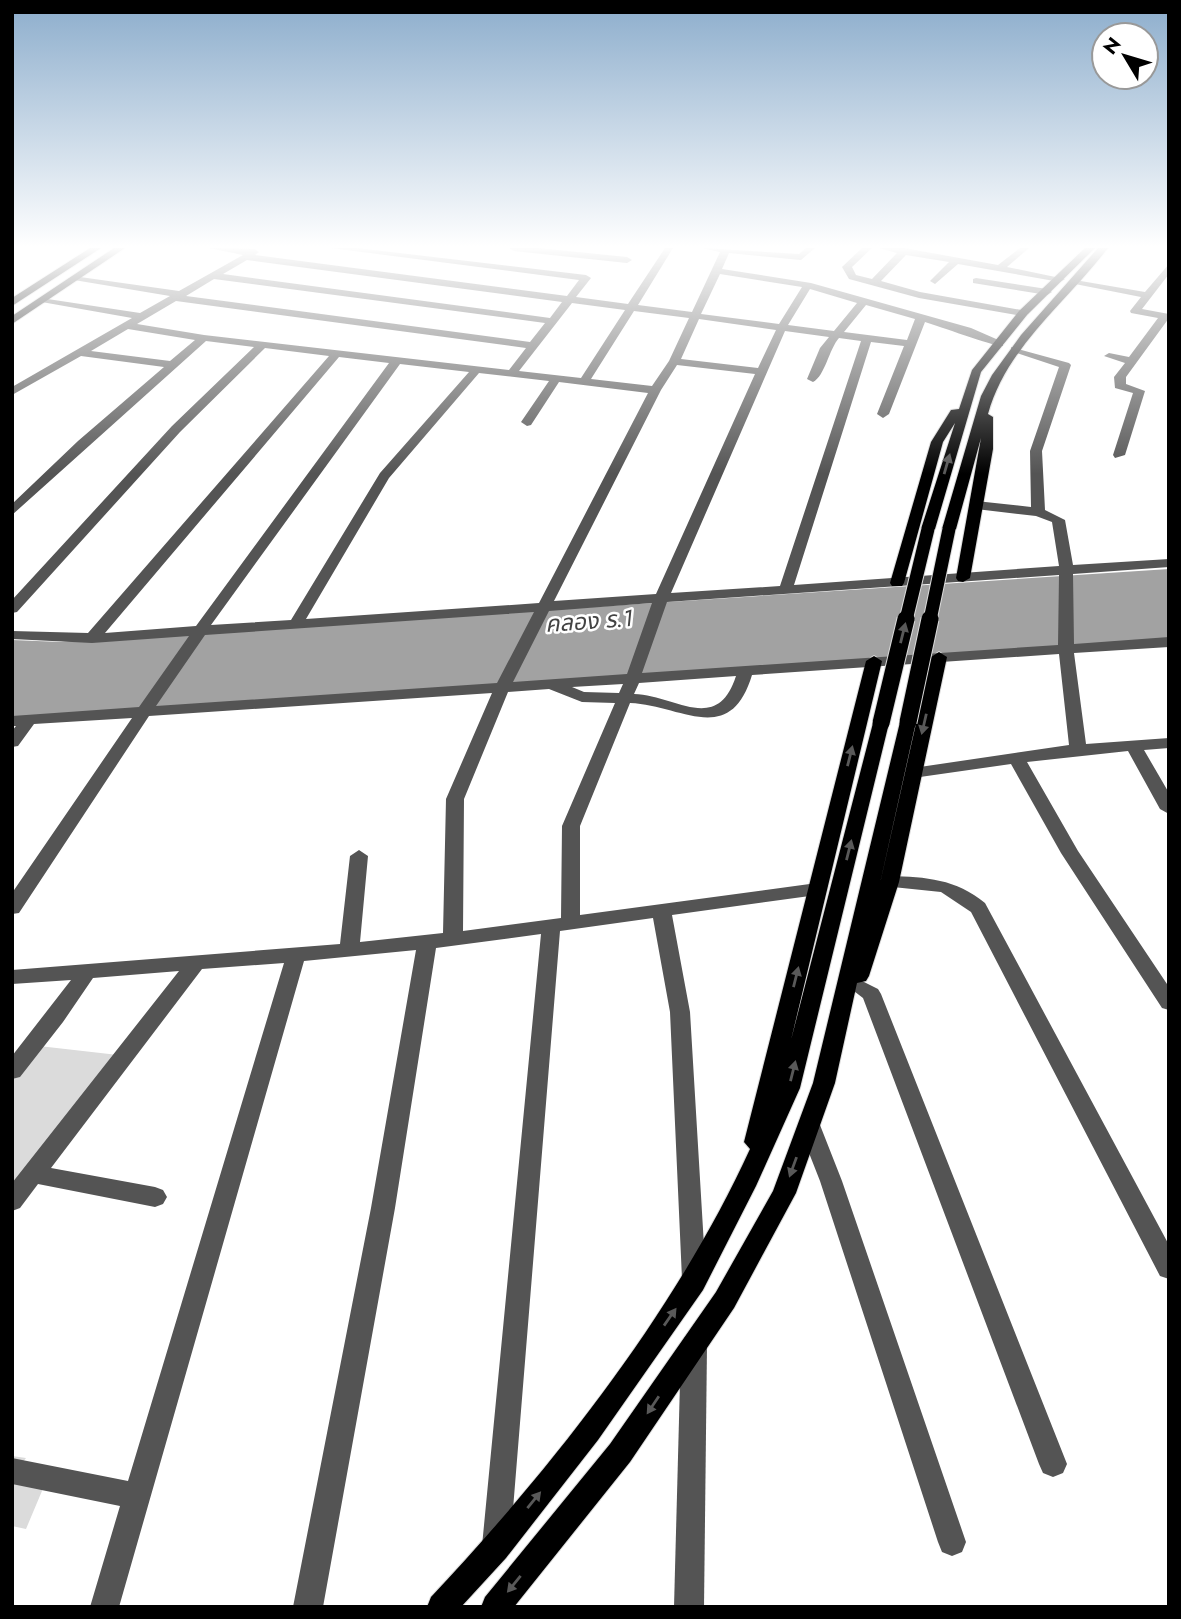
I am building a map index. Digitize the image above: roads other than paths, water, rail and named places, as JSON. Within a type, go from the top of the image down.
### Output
[{"type":"main road","points":[[442,1607],[496,1548],[589,1431],[694,1282],[745,1186],[789,1088],[928,529],[968,392],[976,372],[1015,324]]},
{"type":"main road","points":[[824,1083],[908,722],[949,529],[987,396],[1015,349],[1038,324]]},
{"type":"main road","points":[[897,583],[937,442],[968,392]]},
{"type":"main road","points":[[963,578],[987,449],[987,396]]},
{"type":"main road","points":[[495,1607],[620,1453],[725,1300],[784,1194],[824,1083],[890,881],[939,657]]},
{"type":"main road","points":[[745,1186],[874,661]]},
{"type":"street","points":[[12,392],[132,324]]},
{"type":"street","points":[[371,324],[533,346]]},
{"type":"street","points":[[513,372],[550,324]]},
{"type":"street","points":[[584,382],[622,324]]},
{"type":"street","points":[[453,939],[454,799],[505,684],[655,390],[674,361],[690,324]]},
{"type":"street","points":[[757,324],[910,344]]},
{"type":"street","points":[[496,1548],[571,825],[633,678],[662,597],[719,464],[784,324]]},
{"type":"street","points":[[813,379],[835,334],[844,324]]},
{"type":"street","points":[[883,414],[919,324]]},
{"type":"street","points":[[938,324],[999,344]]},
{"type":"street","points":[[1119,455],[1139,391],[1121,387],[1120,377],[1160,324]]},
{"type":"street","points":[[128,326],[204,338],[655,390]]},
{"type":"street","points":[[12,511],[204,338]]},
{"type":"street","points":[[785,591],[867,339]]},
{"type":"street","points":[[12,609],[176,429],[263,344]]},
{"type":"street","points":[[1015,349],[1065,365],[1035,451],[1038,512]]},
{"type":"street","points":[[81,353],[172,365]]},
{"type":"street","points":[[92,638],[337,353]]},
{"type":"street","points":[[1109,356],[1133,362]]},
{"type":"street","points":[[12,908],[196,634],[305,479],[397,360]]},
{"type":"street","points":[[674,361],[763,372]]},
{"type":"street","points":[[296,623],[384,476],[477,369]]},
{"type":"street","points":[[527,422],[556,379]]},
{"type":"street","points":[[976,505],[1038,512],[1058,520],[1066,570],[1067,643],[1078,749]]},
{"type":"street","points":[[12,635],[92,638],[196,634],[296,623],[542,610],[662,597],[785,591],[1169,563]]},
{"type":"street","points":[[12,741],[21,720],[505,684],[552,684],[939,657],[1067,643],[1169,642]]},
{"type":"street","points":[[552,684],[582,697],[625,697],[682,710],[714,713],[731,704],[739,692],[746,670]]},
{"type":"street","points":[[914,773],[1015,756],[1169,743]]},
{"type":"street","points":[[1133,745],[1169,808]]},
{"type":"street","points":[[1015,756],[1070,853],[1169,1003]]},
{"type":"street","points":[[349,950],[359,856]]},
{"type":"street","points":[[890,881],[931,884],[960,890],[978,908],[1169,1269]]},
{"type":"street","points":[[12,977],[296,955],[453,939],[817,890]]},
{"type":"street","points":[[661,910],[680,1012],[694,1282]]},
{"type":"street","points":[[308,1607],[383,1208],[427,941]]},
{"type":"street","points":[[104,1607],[296,955]]},
{"type":"street","points":[[12,1201],[196,963]]},
{"type":"street","points":[[12,1071],[56,1017],[88,971]]},
{"type":"street","points":[[856,985],[871,994],[1053,1464]]},
{"type":"street","points":[[809,1125],[831,1181],[952,1542]]},
{"type":"street","points":[[33,1174],[155,1197]]},
{"type":"street","points":[[689,1607],[694,1345]]},
{"type":"street","points":[[12,1471],[136,1496]]},
{"type":"water","name":"คลอง ร.1","points":[[1169,569],[1169,640],[12,718],[12,640],[61,642]]}]
